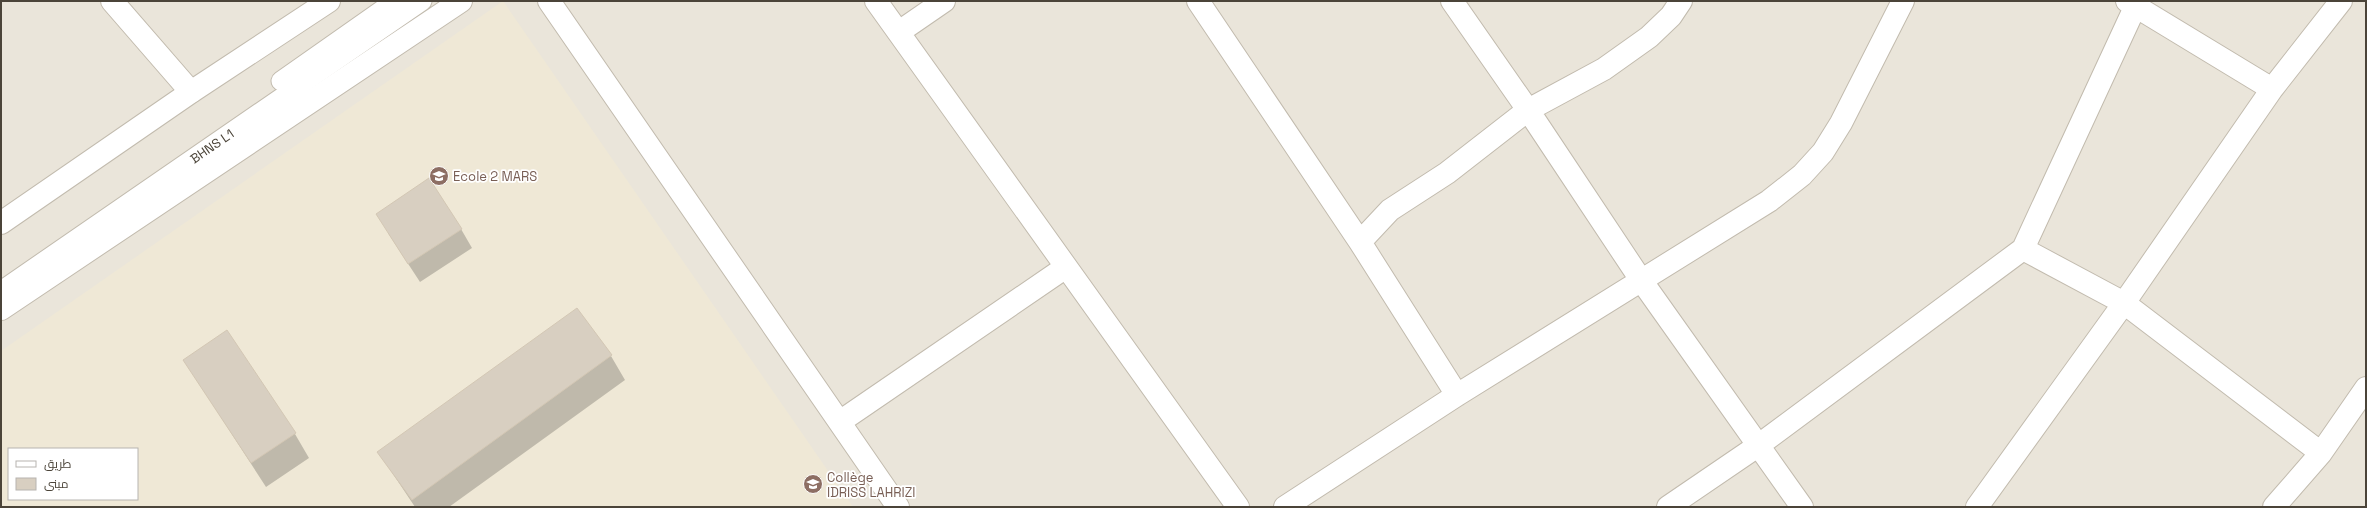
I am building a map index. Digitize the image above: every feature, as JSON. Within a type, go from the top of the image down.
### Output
[{"type":"street","points":[[112,1],[191,92]]},
{"type":"street","points":[[1,223],[191,92],[330,1]]},
{"type":"street","points":[[1,309],[461,1]]},
{"type":"street","points":[[549,1],[898,507]]},
{"type":"street","points":[[876,1],[1238,507]]},
{"type":"street","points":[[899,32],[944,1]]},
{"type":"street","points":[[1198,1],[1360,242],[1457,395]]},
{"type":"street","points":[[1452,1],[1528,110],[1641,280],[1760,445],[1802,507]]},
{"type":"street","points":[[1360,242],[1390,210],[1447,173],[1528,110],[1604,69],[1649,37],[1671,16],[1681,1]]},
{"type":"street","points":[[1285,507],[1457,395],[1769,201],[1802,175],[1823,152],[1841,122],[1903,1]]},
{"type":"street","points":[[1977,507],[2124,303],[2272,89],[2340,1]]},
{"type":"street","points":[[1668,507],[1760,445],[2023,249],[2131,3],[2272,89]]},
{"type":"street","points":[[2023,249],[2124,303],[2321,453]]},
{"type":"street","points":[[840,421],[1066,267]]},
{"type":"street","points":[[2274,507],[2321,453],[2366,388]]},
{"type":"lane","name":"BHNS L1","points":[[1,278],[395,1]]},
{"type":"lane","name":"BHNS L1","points":[[1,291],[422,1]]},
{"type":"shaded area","points":[[1,1],[2366,1],[2366,507],[1,507]]},
{"type":"shaded area","name":"Ecole 2 MARS","points":[[503,1],[853,507],[1,507],[1,351]]},
{"type":"building","points":[[429,178],[462,229],[408,264],[376,214]]},
{"type":"building","points":[[577,308],[612,355],[412,500],[377,452]]},
{"type":"building","points":[[227,330],[296,433],[251,463],[183,360]]},
{"type":"place","name":"Ecole 2 MARS","points":[[439,176]]},
{"type":"place","name":"Collège IDRISS LAHRIZI","points":[[813,484]]}]
